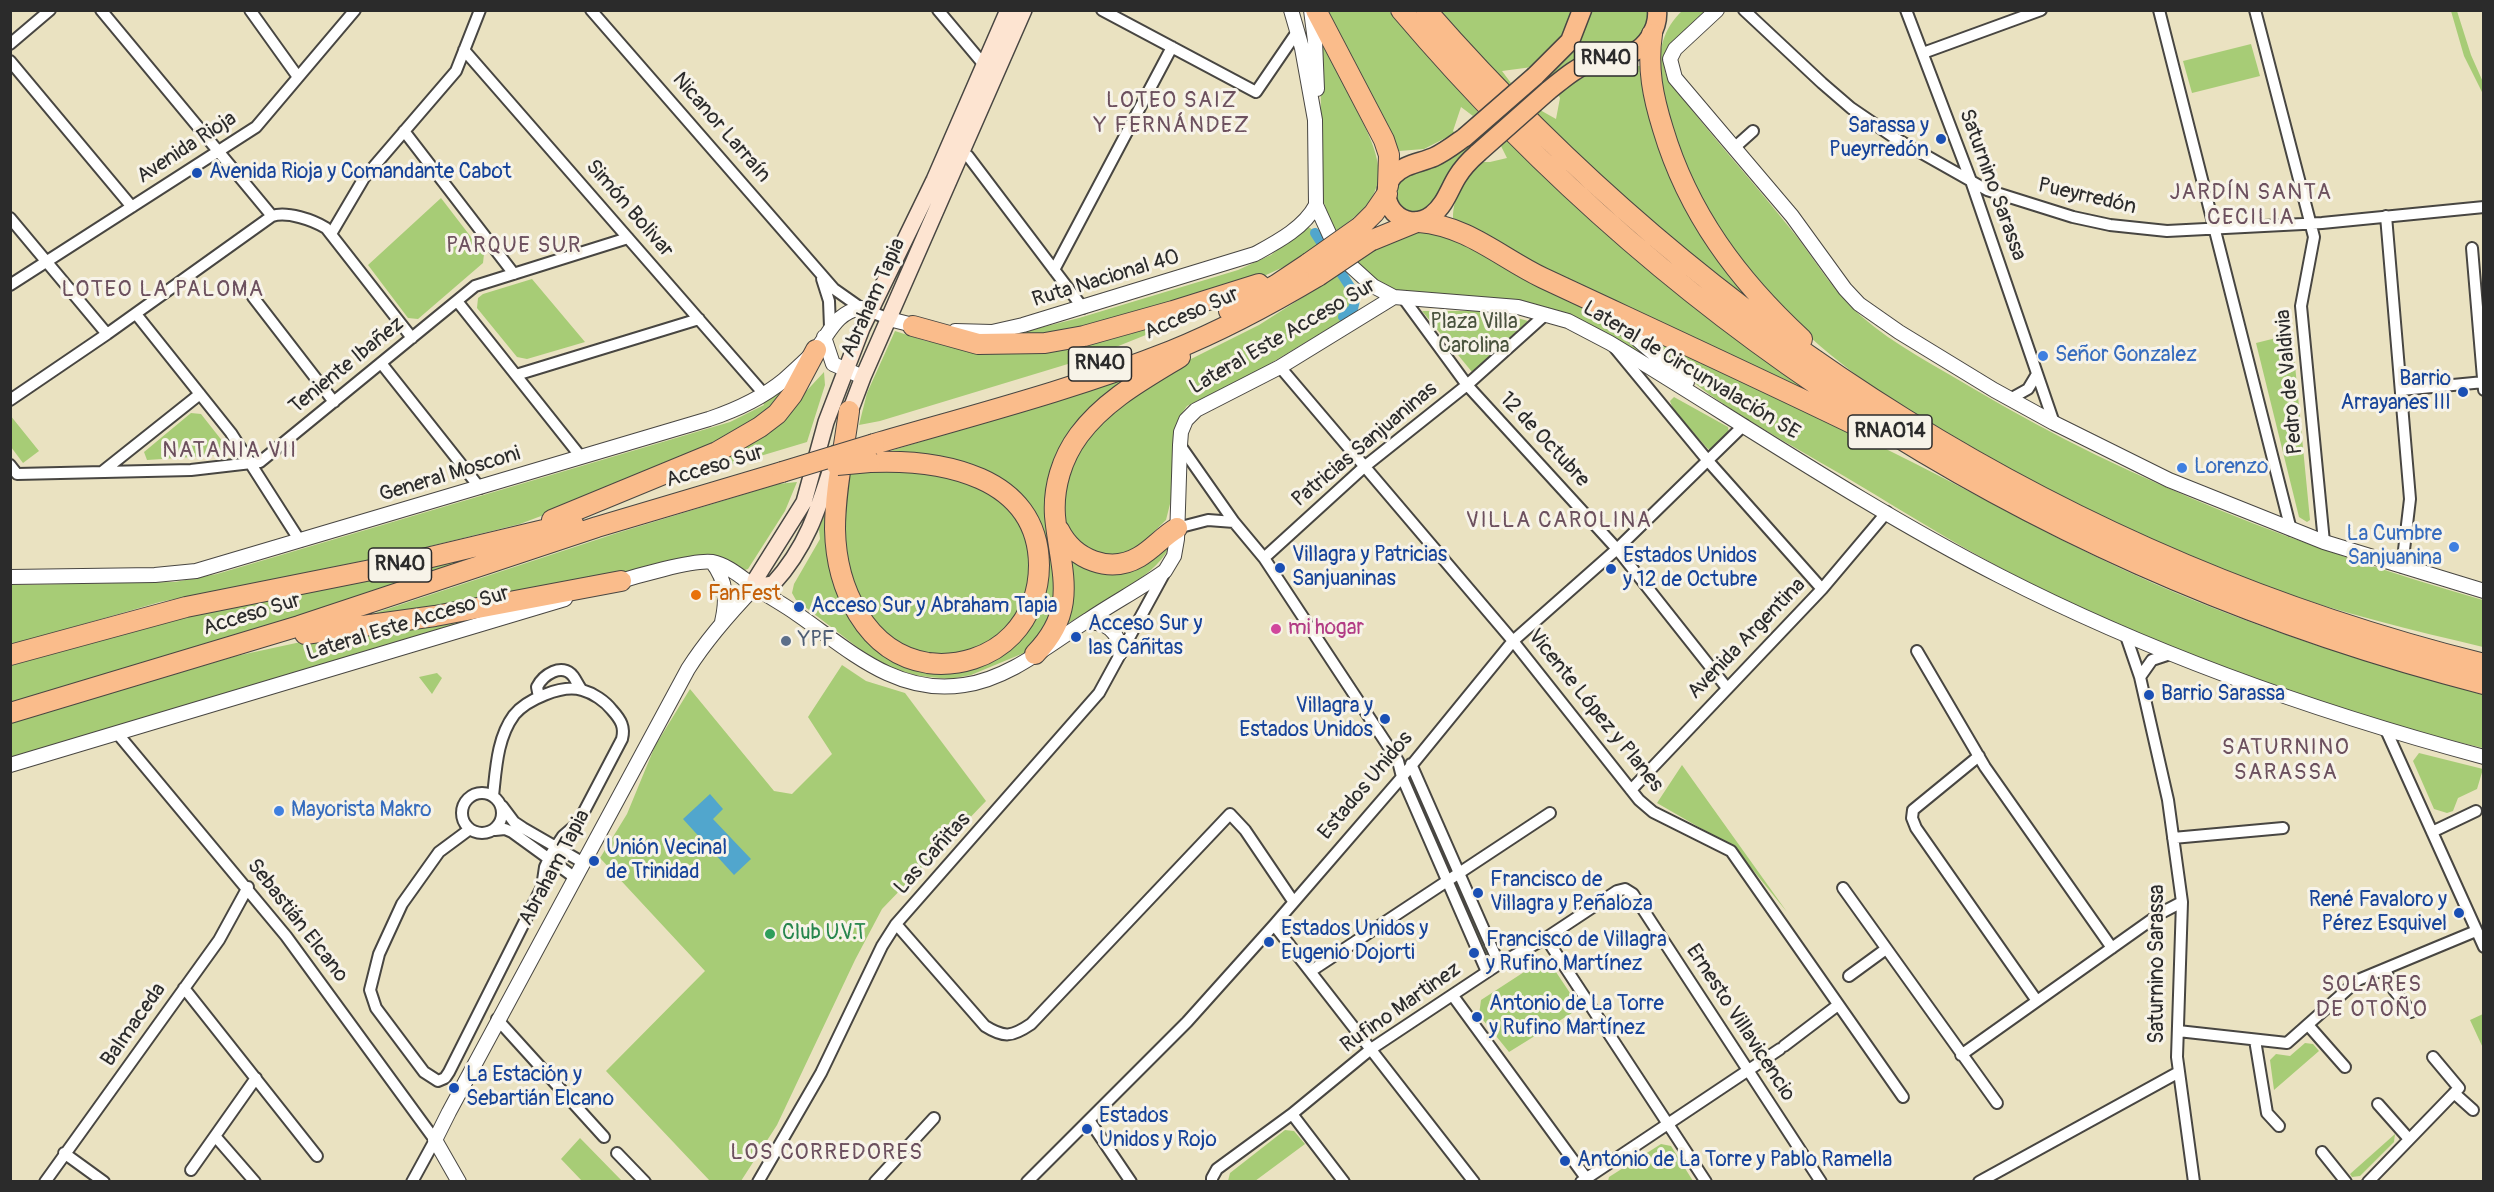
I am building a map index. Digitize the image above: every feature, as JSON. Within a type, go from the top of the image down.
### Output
[{"type":"highway","points":[[1316,10],[1384,140],[1389,156],[1388,190],[1391,208],[1402,220],[1445,226],[1466,234],[1554,283],[1740,369],[1972,482]]},
{"type":"highway","name":"RNA014","points":[[1401,10],[1500,120],[1598,213],[1681,284],[1806,377],[1886,430],[1972,482],[2050,524],[2192,588],[2319,635],[2484,684]]},
{"type":"highway","name":"RNA014","points":[[1426,10],[1528,121],[1606,195],[1671,251],[1773,330],[1908,422],[2042,498],[2170,558],[2286,604],[2419,647],[2484,664]]},
{"type":"highway","name":"Acceso Sur","points":[[1365,234],[1374,213],[1399,171],[1432,158],[1465,137],[1535,76],[1570,41],[1582,10]]},
{"type":"highway","name":"RN40","points":[[1652,34],[1657,10]]},
{"type":"highway","points":[[1652,34],[1650,74],[1659,117],[1680,176],[1715,241],[1745,281],[1790,328],[1814,350],[1908,422]]},
{"type":"highway","name":"Acceso Sur","points":[[10,655],[186,607],[386,568],[486,545],[874,446],[1147,360],[1260,310],[1365,234],[1417,222],[1441,206],[1458,174],[1478,153],[1548,92],[1588,63],[1636,52],[1652,34]]},
{"type":"highway","points":[[913,326],[978,344],[1024,345],[1062,341],[1314,270]]},
{"type":"highway","name":"Acceso Sur","points":[[874,446],[1143,349],[1229,311],[1276,285],[1314,270]]},
{"type":"highway","points":[[1035,654],[1051,635],[1059,617],[1064,596],[1065,575],[1056,525],[1056,490],[1061,469],[1073,444],[1101,410],[1147,377],[1260,310]]},
{"type":"highway","points":[[486,545],[684,466],[750,434],[768,422],[785,405],[823,338]]},
{"type":"highway","points":[[787,467],[874,446],[914,461],[949,466],[993,484],[1017,506],[1033,534],[1039,560],[1039,574],[1034,597],[1025,618],[1012,635],[996,648],[977,657],[957,663],[924,662],[903,655],[885,645],[868,629],[844,584],[835,531],[849,411]]},
{"type":"highway","name":"Acceso Sur","points":[[10,713],[365,605],[597,527],[787,467]]},
{"type":"highway","points":[[1056,525],[1078,554],[1108,565],[1138,558],[1177,528]]},
{"type":"highway","points":[[237,645],[435,616],[621,581]]},
{"type":"highway","points":[[2419,647],[2484,658]]},
{"type":"main road","name":"Abraham Tapia","points":[[772,584],[798,551],[811,529],[822,501],[849,411],[889,319],[1008,10]]},
{"type":"main road","name":"Abraham Tapia","points":[[755,587],[755,580],[804,502],[826,422],[846,371],[865,310],[956,149],[1024,10]]},
{"type":"main road","points":[[755,587],[772,584],[772,575],[796,534],[804,502]]},
{"type":"street","points":[[10,44],[50,10]]},
{"type":"street","points":[[100,10],[272,216]]},
{"type":"street","points":[[250,10],[298,77]]},
{"type":"street","name":"Avenida Rioja","points":[[10,285],[256,127],[355,10]]},
{"type":"street","points":[[331,234],[364,178],[456,71],[480,10]]},
{"type":"street","name":"Nicanor Larraín","points":[[591,10],[840,295],[865,310],[889,319]]},
{"type":"street","points":[[938,10],[985,66]]},
{"type":"street","points":[[1102,10],[1256,92],[1297,32]]},
{"type":"street","name":"Lateral de Circunvalación SE","points":[[1291,10],[1310,87],[1315,120],[1316,206],[1332,240],[1351,266],[1373,286],[1399,298],[1503,305],[1568,321],[1610,343],[1887,512],[1999,575],[2126,636],[2234,680],[2386,730],[2484,757]]},
{"type":"street","points":[[1311,10],[1317,61],[1315,120]]},
{"type":"street","points":[[1717,10],[1675,49],[1670,59],[1671,68],[1678,83],[1792,216],[1834,276],[1859,304],[1899,332],[2010,399],[2178,484],[2324,542],[2484,591]]},
{"type":"street","name":"Pueyrredón","points":[[1744,10],[1851,108],[1917,151],[1987,190],[2039,208],[2110,225],[2167,231],[2310,223],[2484,207]]},
{"type":"street","name":"Saturnino Sarassa","points":[[1905,10],[1971,181],[2054,423]]},
{"type":"street","points":[[1923,53],[2041,10]]},
{"type":"street","points":[[2159,10],[2291,530]]},
{"type":"street","name":"Pedro de Valdivia","points":[[2255,10],[2314,237],[2301,306],[2324,542]]},
{"type":"street","points":[[1054,270],[1172,47]]},
{"type":"street","name":"Simón Bolivar","points":[[464,50],[764,394]]},
{"type":"street","points":[[10,61],[132,207]]},
{"type":"street","points":[[404,131],[514,274]]},
{"type":"street","points":[[1734,148],[1753,131]]},
{"type":"street","points":[[956,149],[968,156],[1083,308]]},
{"type":"street","name":"Ruta Nacional 40","points":[[889,319],[913,326],[952,331],[992,332],[1023,325],[1255,254],[1289,233],[1307,218],[1316,206]]},
{"type":"street","points":[[10,400],[136,314],[272,216],[280,214],[307,220],[324,227],[412,338]]},
{"type":"street","points":[[2386,216],[2410,500],[2402,567]]},
{"type":"street","points":[[10,218],[107,334]]},
{"type":"street","name":"Teniente Ibañez","points":[[10,465],[17,474],[191,470],[260,462],[475,286],[628,238]]},
{"type":"street","points":[[2472,248],[2484,390]]},
{"type":"street","name":"Nicanor Larraín","points":[[819,273],[829,301],[823,338],[833,364],[846,371]]},
{"type":"street","points":[[1554,283],[1617,321],[1715,407]]},
{"type":"street","points":[[253,297],[334,402]]},
{"type":"street","name":"Lateral Este Acceso Sur","points":[[1165,571],[1176,548],[1180,445],[1183,426],[1191,414],[1280,367],[1399,298]]},
{"type":"street","name":"12 de Octubre","points":[[1399,298],[1467,385],[1617,549],[1727,688]]},
{"type":"street","points":[[457,301],[581,458]]},
{"type":"street","name":"General Mosconi","points":[[10,577],[186,573],[480,488],[717,416],[737,409],[781,382],[843,315],[865,310]]},
{"type":"street","points":[[136,314],[231,433],[300,541]]},
{"type":"street","name":"Patricias Sanjuaninas","points":[[1264,558],[1364,467],[1467,385],[1546,314]]},
{"type":"street","points":[[516,375],[699,319]]},
{"type":"street","points":[[1610,343],[1708,462],[1822,589]]},
{"type":"street","points":[[381,363],[480,488]]},
{"type":"street","name":"Vicente López y Planes","points":[[1280,367],[1513,641],[1639,800],[1653,812],[1731,851],[1743,865],[1903,1097]]},
{"type":"street","points":[[846,371],[863,377]]},
{"type":"street","points":[[2010,399],[2028,388],[2037,374]]},
{"type":"street","points":[[2401,390],[2483,382]]},
{"type":"street","points":[[102,472],[200,394]]},
{"type":"street","name":"Estados Unidos","points":[[1027,1182],[1187,1022],[1402,777],[1513,641],[1617,549],[1744,425]]},
{"type":"street","points":[[1180,445],[1234,522],[1264,558],[1398,761],[1402,777],[1487,972]]},
{"type":"street","name":"Avenida Argentina","points":[[1630,790],[1822,589],[1887,512]]},
{"type":"street","points":[[1177,528],[1208,520],[1234,522]]},
{"type":"street","name":"Lateral Este Acceso Sur","points":[[117,733],[480,626],[621,581],[697,561],[712,562]]},
{"type":"street","points":[[712,562],[733,572],[872,667],[902,680],[951,686],[976,682],[1010,668],[1165,571]]},
{"type":"street","points":[[712,562],[719,570],[725,587],[726,603],[722,622]]},
{"type":"street","name":"Las Cañitas","points":[[758,1182],[821,1072],[882,946],[896,924],[1099,693],[1165,571]]},
{"type":"street","points":[[772,584],[780,603]]},
{"type":"street","name":"Abraham Tapia","points":[[435,1140],[497,1020],[687,669],[722,622],[755,587]]},
{"type":"street","points":[[1085,622],[1102,623],[1113,630],[1118,639],[1120,653]]},
{"type":"street","name":"Saturnino Sarassa","points":[[2126,636],[2140,677],[2168,800],[2182,902],[2179,1072],[2194,1182]]},
{"type":"street","points":[[1917,651],[1979,756],[2112,948]]},
{"type":"street","points":[[2140,677],[2152,660],[2170,654]]},
{"type":"street","points":[[470,829],[439,852],[408,895],[379,954],[370,990],[376,1008],[431,1078],[442,1080],[449,1072],[542,887],[545,867],[549,859],[563,836],[578,823],[622,739],[624,731],[622,724],[606,703],[581,689],[573,676],[562,670],[542,678],[537,687],[539,697]]},
{"type":"street","points":[[493,796],[500,749],[507,727],[524,706],[539,697],[560,691],[581,689]]},
{"type":"street","points":[[2386,730],[2484,947]]},
{"type":"street","points":[[10,765],[117,733]]},
{"type":"street","name":"Sebastián Elcano","points":[[117,733],[248,887],[435,1140]]},
{"type":"street","points":[[1979,756],[1913,810],[1912,818],[1916,828],[2037,1001]]},
{"type":"street","points":[[1398,761],[1411,764],[1499,964]]},
{"type":"street","points":[[574,877],[512,832],[505,829],[482,834],[470,829],[462,818],[462,811],[468,799],[480,793],[493,796],[514,822],[582,862]]},
{"type":"street","points":[[495,830],[502,819],[501,806]]},
{"type":"street","points":[[2432,832],[2476,811]]},
{"type":"street","points":[[1311,971],[1550,813]]},
{"type":"street","points":[[896,924],[985,1026],[998,1034],[1009,1035],[1031,1024],[1230,814],[1245,830],[1293,901]]},
{"type":"street","points":[[2173,838],[2283,828]]},
{"type":"street","name":"Balmaceda","points":[[45,1182],[219,940],[248,887]]},
{"type":"street","points":[[1843,888],[1997,1103]]},
{"type":"street","name":"Rufino Martinez","points":[[1212,1180],[1217,1169],[1292,1113],[1371,1049],[1499,964],[1546,938],[1617,891],[1625,889]]},
{"type":"street","name":"Ernesto Villavicencio","points":[[1625,889],[1633,894],[1821,1182]]},
{"type":"street","points":[[1961,1055],[2161,913],[2182,902]]},
{"type":"street","points":[[1274,925],[1474,1182]]},
{"type":"street","points":[[2178,1031],[2287,1043],[2358,980],[2476,931]]},
{"type":"street","points":[[1546,938],[1706,1182]]},
{"type":"street","points":[[1849,976],[1886,949]]},
{"type":"street","points":[[2385,969],[2394,990],[2411,1012]]},
{"type":"street","points":[[184,988],[317,1156]]},
{"type":"street","points":[[1453,996],[1585,1180],[1748,1072],[1838,1005]]},
{"type":"street","points":[[497,1020],[603,1137]]},
{"type":"street","points":[[2308,1025],[2345,1067]]},
{"type":"street","points":[[2255,1040],[2267,1113],[2279,1126]]},
{"type":"street","points":[[2433,1057],[2473,1110]]},
{"type":"street","points":[[1979,1182],[2179,1072]]},
{"type":"street","points":[[191,1170],[256,1078]]},
{"type":"street","points":[[2368,1182],[2456,1090]]},
{"type":"street","points":[[2379,1104],[2409,1139]]},
{"type":"street","points":[[1292,1113],[1344,1182]]},
{"type":"street","points":[[875,1182],[934,1118]]},
{"type":"street","points":[[1089,1120],[1131,1182]]},
{"type":"street","points":[[215,1136],[255,1182]]},
{"type":"street","points":[[412,1182],[435,1140]]},
{"type":"street","points":[[435,1140],[459,1182]]},
{"type":"street","points":[[2322,1152],[2346,1182]]},
{"type":"street","points":[[64,1153],[104,1182]]},
{"type":"street","points":[[617,1153],[645,1182]]},
{"type":"green space","points":[[1323,11],[1389,11],[1478,112],[1473,116],[1461,107],[1453,131],[1455,133],[1424,149],[1399,151]]},
{"type":"green space","points":[[1439,11],[1572,11],[1563,35],[1532,67],[1502,71],[1511,83],[1507,87]]},
{"type":"green space","points":[[1589,11],[1647,11],[1648,26],[1635,43],[1543,85],[1541,83],[1575,48]]},
{"type":"green space","points":[[1682,11],[1709,11],[1682,33],[1668,49],[1665,69],[1669,81],[1798,238],[1850,306],[1874,327],[1916,355],[2035,423],[2159,484],[2286,536],[2483,600],[2483,647],[2297,597],[2250,581],[2169,547],[2064,498],[1971,450],[1882,394],[1840,362],[1801,329],[1762,288],[1712,222],[1697,195],[1671,127],[1660,74],[1663,40]]},
{"type":"green space","points":[[2451,11],[2457,11],[2471,55],[2483,82],[2483,94],[2464,56]]},
{"type":"green space","points":[[1320,39],[1366,129],[1378,163],[1375,191],[1367,205],[1334,232],[1322,197]]},
{"type":"green space","points":[[2251,44],[2260,76],[2192,93],[2183,61]]},
{"type":"green space","points":[[1612,66],[1640,66],[1642,83],[1663,151],[1758,306],[1646,218],[1535,115],[1540,110],[1556,119],[1560,98],[1558,94],[1591,72]]},
{"type":"green space","points":[[1507,141],[1583,213],[1662,281],[1743,344],[1826,403],[1541,268],[1453,218],[1455,202],[1465,180],[1481,162],[1507,158],[1501,146]]},
{"type":"green space","points":[[1470,144],[1473,146],[1438,200],[1425,212],[1407,212],[1399,203],[1396,194],[1398,185],[1405,176]]},
{"type":"green space","points":[[441,198],[484,254],[483,263],[418,319],[408,318],[368,265]]},
{"type":"green space","points":[[1307,226],[1313,230],[1320,243],[1290,264],[1253,281],[1067,335],[1003,337],[1079,318],[1238,270],[1271,255]]},
{"type":"green space","points":[[1415,233],[1445,237],[1472,248],[1523,279],[1594,315],[1654,362],[1572,317],[1396,291],[1382,286],[1355,262],[1374,247]]},
{"type":"green space","points":[[1341,273],[1355,298],[1352,308],[1342,317],[1343,320],[1256,372],[1187,406],[1179,417],[1174,435],[1172,496],[1166,520],[1132,553],[1100,558],[1065,532],[1063,478],[1098,420],[1185,362],[1259,325]]},
{"type":"green space","points":[[532,279],[585,342],[527,359],[517,357],[477,308],[478,298],[483,294]]},
{"type":"green space","points":[[1218,306],[1091,357],[880,421],[859,425],[867,393],[895,331],[926,341],[1000,350]]},
{"type":"green space","name":"Plaza Villa Carolina","points":[[1422,311],[1493,311],[1528,321],[1472,372]]},
{"type":"green space","points":[[1630,325],[2155,584],[2235,617],[2317,645],[2483,694],[2483,748],[2359,715],[2297,695],[2176,649],[2058,597],[1965,548],[1728,407],[1689,379]]},
{"type":"green space","points":[[2292,334],[2310,520],[2307,522],[2299,517],[2256,343]]},
{"type":"green space","points":[[824,372],[825,385],[807,442],[617,499],[799,399]]},
{"type":"green space","points":[[1128,378],[1130,382],[1062,454],[1059,604],[1031,650],[971,675],[950,679],[919,676],[874,660],[796,600],[792,593],[794,584],[820,539],[819,529],[829,503],[838,573],[895,656],[993,654],[1043,569],[1000,486],[874,456]]},
{"type":"green space","points":[[791,385],[752,427],[520,524],[402,553],[160,602],[11,645],[11,585],[175,582],[217,574],[730,422],[764,405],[763,403]]},
{"type":"green space","points":[[1674,397],[1728,427],[1729,434],[1718,447],[1710,450],[1707,448],[1673,409],[1670,401]]},
{"type":"green space","points":[[191,413],[201,414],[227,447],[223,455],[147,460],[144,452]]},
{"type":"green space","points":[[10,415],[39,451],[23,463],[11,447]]},
{"type":"green space","points":[[906,468],[971,481],[1010,508],[1030,546],[1029,594],[1004,635],[962,656],[906,651],[866,618],[841,553],[846,473]]},
{"type":"green space","points":[[797,482],[785,511],[748,569],[745,570],[730,561],[646,569],[351,621],[614,534],[778,484]]},
{"type":"green space","points":[[1168,539],[1169,548],[1151,570],[1123,591],[1065,625],[1064,551],[1088,565]]},
{"type":"green space","points":[[519,545],[429,576],[11,704],[11,665],[181,618],[378,578]]},
{"type":"green space","points":[[499,613],[11,758],[11,723],[236,656],[324,637]]},
{"type":"green space","name":"Club U.V.T","points":[[842,665],[866,681],[905,693],[986,801],[882,909],[855,960],[777,1125],[741,1181],[710,1181],[606,1071],[705,971],[600,858],[627,814],[655,746],[690,689],[774,791],[792,794],[832,754],[808,717]]},
{"type":"green space","points":[[437,673],[442,678],[432,694],[419,677]]},
{"type":"green space","points":[[2419,753],[2483,769],[2477,789],[2458,798],[2453,811],[2447,813],[2434,809],[2413,761]]},
{"type":"green space","points":[[1682,765],[1787,912],[1735,848],[1657,803]]},
{"type":"green space","points":[[1413,776],[1451,865],[1447,868],[1409,781]]},
{"type":"green space","points":[[1459,879],[1492,954],[1488,957],[1455,882]]},
{"type":"green space","points":[[1541,961],[1550,963],[1580,1008],[1509,1052],[1479,1015],[1481,1000]]},
{"type":"green space","points":[[2483,1014],[2483,1048],[2470,1020]]},
{"type":"green space","points":[[2305,1043],[2313,1044],[2319,1051],[2274,1090],[2270,1060],[2276,1054],[2290,1056]]},
{"type":"green space","points":[[1285,1130],[1294,1131],[1305,1144],[1255,1181],[1228,1181],[1230,1173]]},
{"type":"green space","points":[[2395,1134],[2394,1142],[2360,1176],[2352,1177],[2350,1174]]},
{"type":"green space","points":[[580,1138],[622,1181],[582,1181],[561,1159]]},
{"type":"green space","points":[[1661,1144],[1671,1146],[1693,1181],[1608,1181],[1609,1177]]},
{"type":"water","points":[[710,794],[723,809],[713,819],[751,859],[734,875],[683,819]]},
{"type":"waterway","points":[[1315,233],[1356,296],[1353,309],[1343,317]]},
{"type":"place","name":"Sarassa y Pueyrredón","points":[[1941,139]]},
{"type":"place","name":"Avenida Rioja y Comandante Cabot","points":[[197,173]]},
{"type":"place","name":"Señor Gonzalez","points":[[2043,356]]},
{"type":"place","name":"Barrio Arrayanes III","points":[[2463,392]]},
{"type":"place","name":"Lorenzo","points":[[2182,468]]},
{"type":"place","name":"La Cumbre Sanjuanina","points":[[2454,547]]},
{"type":"place","name":"Villagra y Patricias Sanjuaninas","points":[[1280,568]]},
{"type":"place","name":"Estados Unidos y 12 de Octubre","points":[[1611,569]]},
{"type":"place","name":"FanFest","points":[[696,595]]},
{"type":"place","name":"Acceso Sur y Abraham Tapia","points":[[799,607]]},
{"type":"place","name":"mi hogar","points":[[1276,629]]},
{"type":"place","name":"Acceso Sur y las Cañitas","points":[[1076,637]]},
{"type":"place","name":"YPF","points":[[786,641]]},
{"type":"place","name":"Barrio Sarassa","points":[[2149,695]]},
{"type":"place","name":"Villagra y Estados Unidos","points":[[1385,719]]},
{"type":"place","name":"Mayorista Makro","points":[[279,811]]},
{"type":"place","name":"Unión Vecinal de Trinidad","points":[[594,861]]},
{"type":"place","name":"Francisco de Villagra y Peñaloza","points":[[1478,893]]},
{"type":"place","name":"René Favaloro y Pérez Esquivel","points":[[2459,913]]},
{"type":"place","name":"Club U.V.T","points":[[770,934]]},
{"type":"place","name":"Estados Unidos y Eugenio Dojorti","points":[[1269,942]]},
{"type":"place","name":"Francisco de Villagra y Rufino Martínez","points":[[1474,953]]},
{"type":"place","name":"Antonio de La Torre y Rufino Martínez","points":[[1477,1017]]},
{"type":"place","name":"La Estación y Sebartián Elcano","points":[[454,1088]]},
{"type":"place","name":"Estados Unidos y Rojo","points":[[1087,1129]]},
{"type":"place","name":"Antonio de La Torre y Pablo Ramella","points":[[1565,1161]]},
{"type":"district","name":"LOTEO SAIZ Y FERNÁNDEZ","points":[[1172,114]]},
{"type":"district","name":"JARDÍN SANTA CECILIA","points":[[2251,206]]},
{"type":"district","name":"PARQUE SUR","points":[[514,246]]},
{"type":"district","name":"LOTEO LA PALOMA","points":[[163,290]]},
{"type":"district","name":"NATANIA VII","points":[[230,451]]},
{"type":"district","name":"VILLA CAROLINA","points":[[1559,521]]},
{"type":"district","name":"SATURNINO SARASSA","points":[[2286,760]]},
{"type":"district","name":"SOLARES DE OTOÑO","points":[[2372,998]]},
{"type":"district","name":"LOS CORREDORES","points":[[827,1153]]}]
